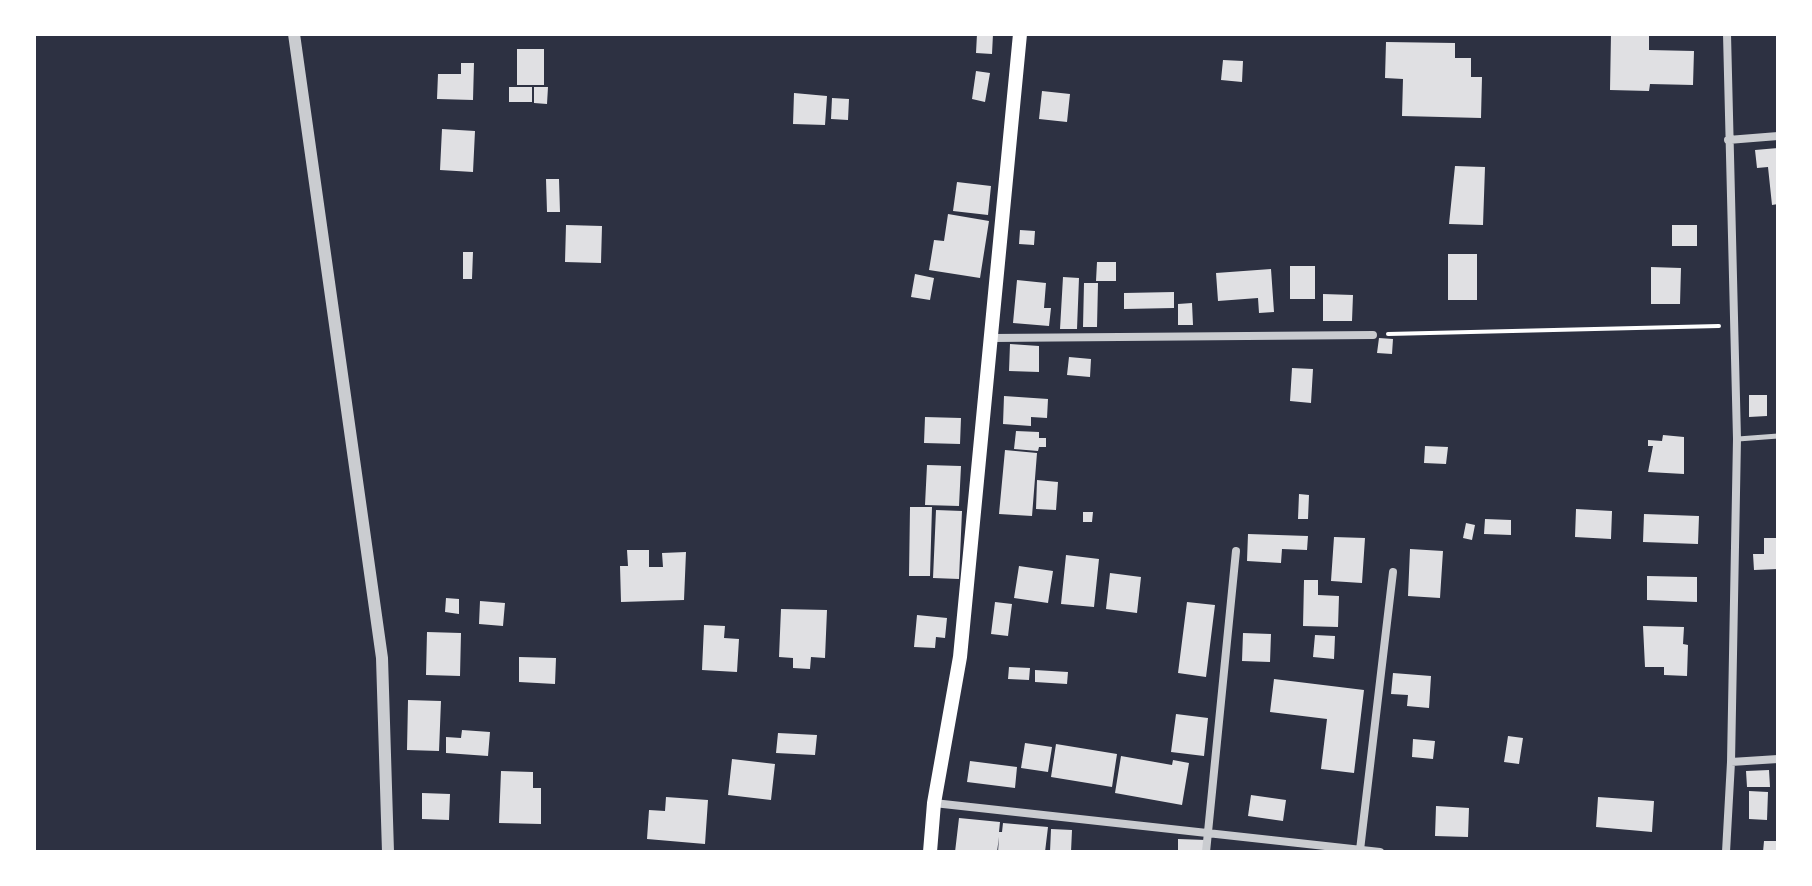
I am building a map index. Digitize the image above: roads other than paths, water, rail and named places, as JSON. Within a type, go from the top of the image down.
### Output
[{"type":"main road","points":[[930,852],[934,803],[960,657],[1020,34]]},
{"type":"street","points":[[294,34],[382,658],[388,852]]},
{"type":"street","points":[[1726,852],[1731,762],[1737,439],[1727,34]]},
{"type":"street","points":[[1728,140],[1778,136]]},
{"type":"street","points":[[993,338],[1373,335]]},
{"type":"street","points":[[1206,852],[1236,551]]},
{"type":"street","points":[[1360,850],[1393,572]]},
{"type":"street","points":[[1731,762],[1778,759]]},
{"type":"street","points":[[934,803],[1380,852]]},
{"type":"lane","points":[[1737,439],[1778,436]]}]
